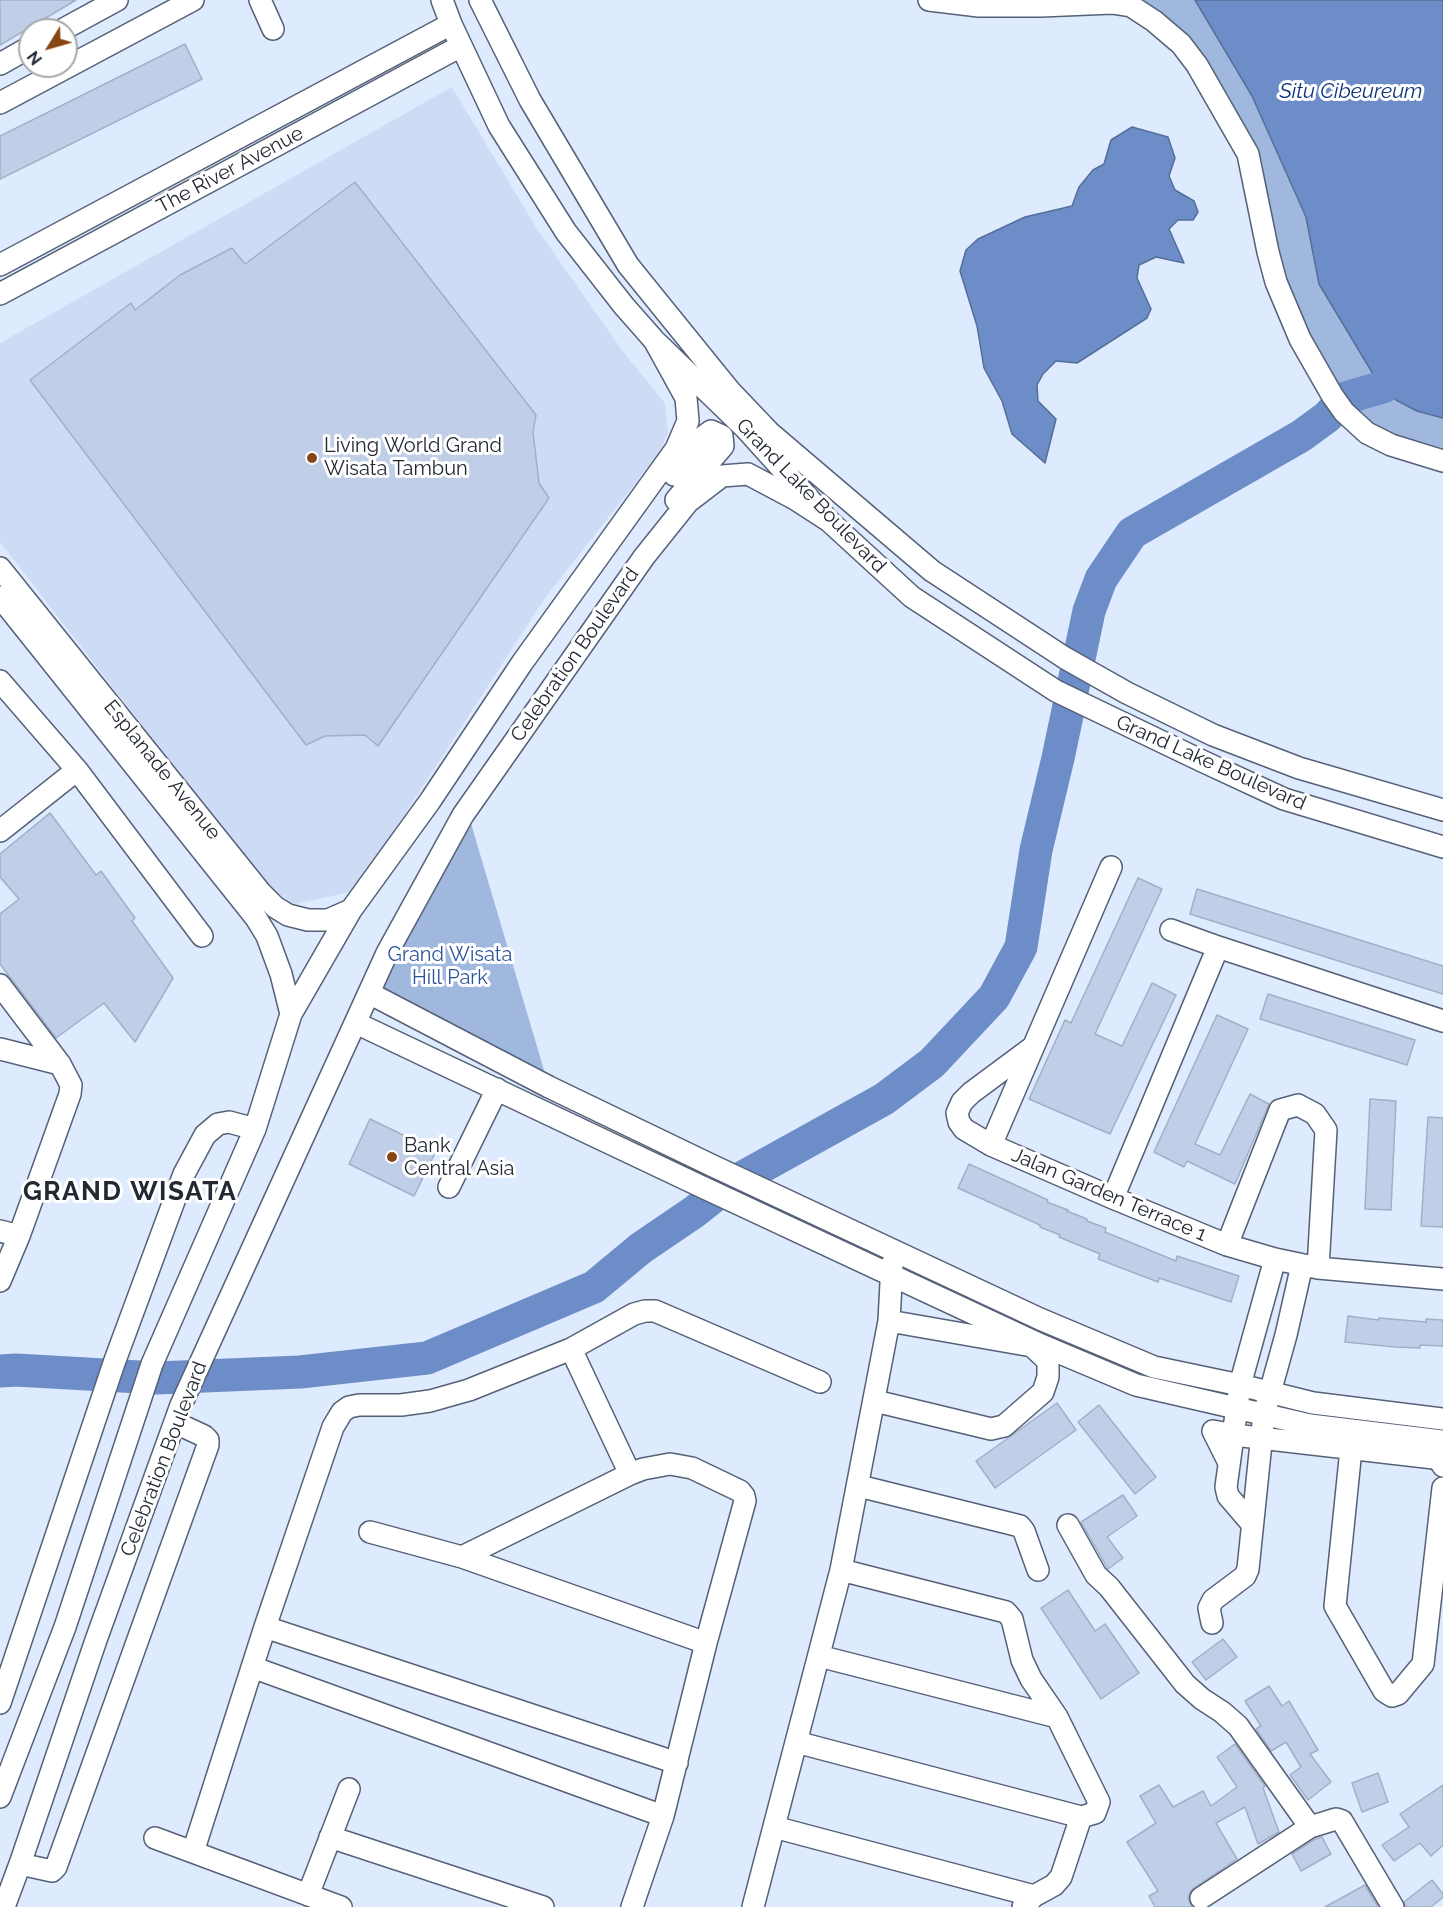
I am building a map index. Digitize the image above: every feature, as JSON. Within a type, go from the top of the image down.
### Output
[{"type":"street","points":[[78,21],[117,0]]},
{"type":"street","points":[[0,103],[192,0]]},
{"type":"street","points":[[260,0],[273,28]]},
{"type":"street","name":"Grand Lake Boulevard","points":[[442,0],[499,126],[566,232],[624,306],[654,340],[746,429],[829,520],[912,597],[1056,691],[1117,722],[1284,799],[1443,847]]},
{"type":"street","name":"Grand Lake Boulevard","points":[[480,0],[530,100],[628,265],[730,392],[770,433],[932,572],[1065,658],[1127,693],[1213,735],[1299,768],[1443,810]]},
{"type":"street","points":[[929,0],[979,6],[1112,3],[1131,6],[1154,21],[1181,45],[1197,65],[1248,154],[1276,282],[1300,339],[1338,404],[1367,433],[1391,445],[1443,461]]},
{"type":"street","name":"The River Avenue","points":[[0,265],[451,24]]},
{"type":"street","name":"The River Avenue","points":[[0,294],[461,46]]},
{"type":"street","points":[[0,64],[18,54]]},
{"type":"street","name":"Celebration Boulevard","points":[[0,1797],[65,1627],[152,1364],[255,1129],[291,1014],[351,910],[430,801],[522,663],[676,449],[688,422],[686,398],[654,340]]},
{"type":"street","points":[[557,616],[594,579],[704,436],[711,430],[722,436],[723,446],[643,541],[644,558]]},
{"type":"street","name":"Celebration Boulevard","points":[[4,1907],[96,1640],[197,1368],[387,953],[464,815],[644,558],[688,502],[722,476],[748,474],[829,520]]},
{"type":"street","name":"Esplanade Avenue","points":[[0,568],[261,893],[275,907],[288,915],[308,920],[328,920],[351,910]]},
{"type":"street","name":"Esplanade Avenue","points":[[0,597],[256,918],[267,936],[281,974],[291,1014]]},
{"type":"street","points":[[0,681],[77,770],[202,936]]},
{"type":"street","points":[[0,831],[77,770]]},
{"type":"street","points":[[992,1145],[1111,867]]},
{"type":"street","points":[[1171,930],[1443,1021]]},
{"type":"street","points":[[1113,1198],[1218,947]]},
{"type":"street","points":[[0,985],[60,1064],[70,1085],[70,1094],[9,1233],[0,1281]]},
{"type":"street","points":[[369,993],[549,1087],[711,1166],[1040,1319],[1154,1367],[1313,1403],[1443,1419]]},
{"type":"street","points":[[356,1023],[1041,1345],[1136,1385],[1310,1425],[1443,1441]]},
{"type":"street","name":"Jalan Garden Terrace 1","points":[[1033,1047],[962,1102],[957,1113],[959,1122],[964,1128],[992,1145],[1227,1245],[1310,1267],[1443,1279]]},
{"type":"street","points":[[0,1049],[60,1064]]},
{"type":"street","points":[[449,1187],[496,1089]]},
{"type":"street","points":[[1212,1623],[1209,1608],[1213,1600],[1245,1576],[1248,1569],[1264,1414],[1286,1335],[1310,1267],[1326,1130],[1315,1114],[1298,1105],[1280,1110],[1227,1245]]},
{"type":"street","points":[[0,1703],[114,1364],[184,1174],[205,1135],[218,1124],[229,1122],[255,1129]]},
{"type":"street","points":[[753,1907],[842,1570],[889,1321],[893,1251]]},
{"type":"street","points":[[1252,1524],[1228,1496],[1226,1487],[1240,1385],[1275,1259]]},
{"type":"street","points":[[193,1851],[265,1627],[333,1427],[342,1412],[349,1407],[359,1405],[401,1405],[430,1401],[469,1390],[571,1349],[634,1314],[655,1311],[820,1382]]},
{"type":"street","points":[[875,1401],[991,1429],[1004,1426],[1043,1392],[1048,1377],[1048,1360],[1032,1346],[889,1321]]},
{"type":"street","points":[[571,1349],[630,1474]]},
{"type":"street","points":[[1200,1412],[1213,1431],[1229,1463]]},
{"type":"street","points":[[20,1864],[52,1871],[56,1867],[208,1445],[208,1440],[178,1414]]},
{"type":"street","points":[[1213,1431],[1434,1458],[1443,1466]]},
{"type":"street","points":[[1351,1449],[1335,1606],[1384,1690],[1392,1696],[1398,1694],[1423,1664],[1443,1488]]},
{"type":"street","points":[[462,1557],[630,1474],[670,1464],[692,1468],[740,1491],[744,1496],[745,1501],[706,1643],[663,1816],[632,1907]]},
{"type":"street","points":[[859,1486],[1020,1526],[1024,1531],[1038,1570]]},
{"type":"street","points":[[1068,1525],[1096,1575],[1109,1587],[1185,1684],[1238,1726],[1310,1827]]},
{"type":"street","points":[[370,1532],[462,1557],[706,1643]]},
{"type":"street","points":[[796,1742],[1081,1816],[1095,1813],[1099,1802],[1057,1717],[1031,1679],[1022,1660],[1012,1619],[1006,1612],[842,1570]]},
{"type":"street","points":[[265,1627],[677,1763]]},
{"type":"street","points":[[819,1656],[1057,1717]]},
{"type":"street","points":[[252,1667],[663,1816]]},
{"type":"street","points":[[308,1895],[349,1789]]},
{"type":"street","points":[[774,1827],[1028,1901],[1054,1885],[1060,1877],[1081,1816]]},
{"type":"street","points":[[1201,1898],[1310,1827],[1336,1819],[1342,1821],[1393,1907]]},
{"type":"street","points":[[330,1837],[543,1907]]},
{"type":"street","points":[[155,1838],[341,1907]]},
{"type":"shaded area","points":[[452,87],[537,229],[624,353],[665,403],[668,432],[659,453],[545,598],[355,891],[294,904],[265,884],[0,542],[0,343]]},
{"type":"green space","points":[[929,0],[1195,0],[1252,96],[1306,217],[1319,284],[1383,387],[1396,400],[1417,411],[1443,418],[1443,461],[1367,433],[1300,339],[1257,201],[1197,65],[1131,6]]},
{"type":"green space","name":"Grand Wisata Hill Park","points":[[467,810],[549,1087],[369,993]]},
{"type":"water","name":"Situ Cibeureum","points":[[1195,0],[1443,0],[1443,418],[1417,411],[1396,400],[1383,387],[1319,284],[1306,217],[1252,96]]},
{"type":"water","points":[[1132,127],[1168,137],[1175,158],[1169,176],[1175,190],[1194,201],[1198,212],[1193,220],[1178,220],[1169,229],[1184,263],[1156,257],[1139,265],[1137,278],[1151,309],[1147,318],[1077,363],[1056,361],[1043,374],[1037,385],[1038,401],[1056,419],[1045,463],[1012,434],[1002,401],[984,368],[977,326],[960,271],[966,250],[978,239],[1025,217],[1072,206],[1079,187],[1093,170],[1104,164],[1111,140]]},
{"type":"building","points":[[0,0],[76,0],[46,18],[18,18],[18,34],[0,45]]},
{"type":"building","points":[[185,44],[202,79],[0,179],[0,136]]},
{"type":"building","name":"Living World Grand Wisata Tambun","points":[[355,182],[536,415],[533,432],[539,483],[549,498],[378,746],[365,735],[325,736],[306,745],[30,380],[131,303],[135,310],[180,275],[232,248],[245,264]]},
{"type":"building","points":[[50,813],[96,875],[101,871],[135,918],[132,921],[173,978],[135,1042],[104,1003],[56,1038],[0,964],[0,914],[19,899],[0,877],[0,854]]},
{"type":"building","points":[[1138,878],[1162,889],[1095,1034],[1122,1046],[1152,983],[1176,995],[1110,1134],[1029,1099],[1065,1020],[1071,1023]]},
{"type":"building","points":[[1197,889],[1443,966],[1443,994],[1190,914]]},
{"type":"building","points":[[1268,994],[1415,1040],[1407,1065],[1260,1019]]},
{"type":"building","points":[[1217,1015],[1248,1029],[1195,1144],[1220,1155],[1250,1094],[1269,1104],[1235,1184],[1187,1161],[1184,1167],[1154,1152]]},
{"type":"building","points":[[1370,1099],[1396,1101],[1391,1210],[1365,1209]]},
{"type":"building","points":[[1428,1117],[1443,1118],[1443,1227],[1421,1226]]},
{"type":"building","name":"Bank Central Asia","points":[[370,1119],[436,1151],[414,1196],[349,1164]]},
{"type":"building","points":[[969,1164],[1106,1228],[1105,1232],[1176,1261],[1177,1256],[1239,1276],[1231,1302],[1159,1278],[1158,1282],[1098,1259],[1100,1254],[1059,1237],[1060,1235],[1040,1225],[958,1188]]},
{"type":"building","points":[[1348,1316],[1378,1320],[1379,1318],[1426,1322],[1426,1319],[1443,1320],[1443,1346],[1395,1347],[1345,1342]]},
{"type":"building","points":[[1057,1403],[1076,1430],[995,1488],[976,1461]]},
{"type":"building","points":[[1099,1405],[1156,1477],[1135,1494],[1078,1422]]},
{"type":"building","points":[[1123,1495],[1137,1516],[1107,1537],[1123,1558],[1108,1569],[1081,1522]]},
{"type":"building","points":[[1068,1590],[1095,1631],[1105,1624],[1139,1673],[1101,1699],[1041,1608]]},
{"type":"building","points":[[1223,1639],[1237,1657],[1206,1680],[1192,1662]]},
{"type":"building","points":[[1269,1686],[1282,1706],[1289,1701],[1318,1750],[1310,1754],[1331,1782],[1308,1800],[1290,1775],[1301,1767],[1286,1742],[1271,1751],[1256,1729],[1261,1726],[1245,1701]]},
{"type":"building","points":[[1235,1744],[1265,1786],[1263,1788],[1279,1832],[1258,1844],[1245,1807],[1216,1823],[1237,1859],[1190,1892],[1188,1898],[1192,1907],[1155,1907],[1149,1896],[1158,1891],[1127,1842],[1156,1823],[1140,1796],[1159,1785],[1173,1807],[1203,1791],[1211,1806],[1237,1787],[1217,1757]]},
{"type":"building","points":[[1378,1773],[1388,1802],[1362,1812],[1352,1783]]},
{"type":"building","points":[[1443,1785],[1443,1845],[1431,1856],[1420,1843],[1394,1861],[1382,1845],[1409,1827],[1400,1814]]},
{"type":"building","points":[[1322,1837],[1331,1854],[1301,1871],[1292,1854]]},
{"type":"building","points":[[1432,1880],[1443,1897],[1431,1907],[1406,1907],[1404,1902]]},
{"type":"building","points":[[1365,1885],[1378,1907],[1325,1907]]},
{"type":"waterway","points":[[0,1371],[157,1378],[300,1372],[427,1358],[594,1287],[641,1248],[727,1186],[884,1099],[932,1063],[994,997],[1021,947],[1036,850],[1089,611],[1101,579],[1132,533],[1301,436],[1327,417],[1345,398],[1383,387]]},
{"type":"place","name":"Living World Grand Wisata Tambun","points":[[312,458]]},
{"type":"place","name":"Bank Central Asia","points":[[392,1157]]},
{"type":"district","name":"GRAND WISATA","points":[[130,1192]]}]
